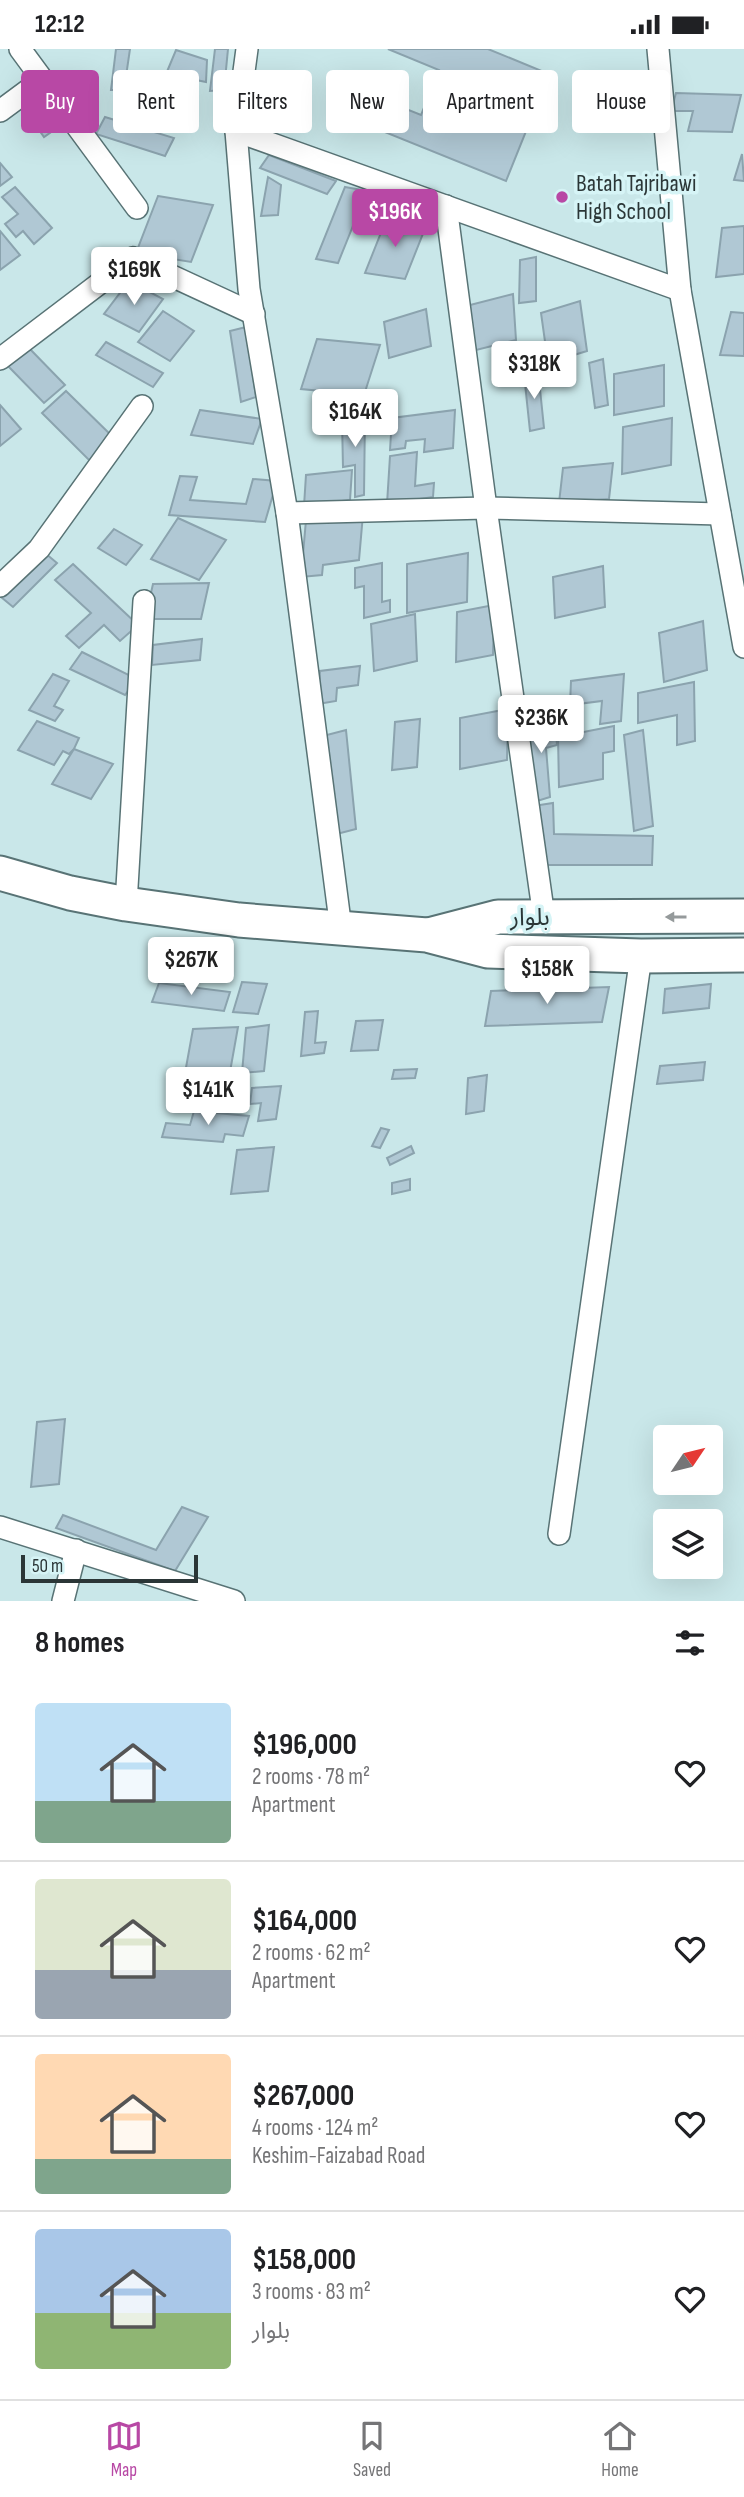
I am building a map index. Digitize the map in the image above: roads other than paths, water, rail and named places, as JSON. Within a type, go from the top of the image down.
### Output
[{"type":"main road","points":[[0,873],[70,893],[126,904],[239,920],[427,935]]},
{"type":"main road","name":"بلوار","points":[[427,935],[498,917],[744,916]]},
{"type":"main road","name":"بلوار","points":[[427,935],[488,951],[744,955]]},
{"type":"street","points":[[20,49],[35,70]]},
{"type":"street","points":[[244,70],[247,49]]},
{"type":"street","points":[[658,49],[680,290],[744,647]]},
{"type":"street","points":[[0,111],[21,95]]},
{"type":"street","points":[[82,133],[137,208]]},
{"type":"street","points":[[236,133],[249,289],[287,513],[341,929]]},
{"type":"street","points":[[242,133],[680,290]]},
{"type":"street","points":[[446,206],[544,917]]},
{"type":"street","points":[[0,359],[133,258],[254,314]]},
{"type":"street","points":[[0,586],[39,549],[142,407]]},
{"type":"street","points":[[287,513],[486,507],[720,514]]},
{"type":"street","points":[[126,904],[144,601]]},
{"type":"street","points":[[559,1534],[641,955]]},
{"type":"street","points":[[0,1527],[234,1601]]},
{"type":"street","points":[[63,1601],[76,1550]]},
{"type":"place","name":"Batah Tajribawi High School","points":[[562,197]]}]
